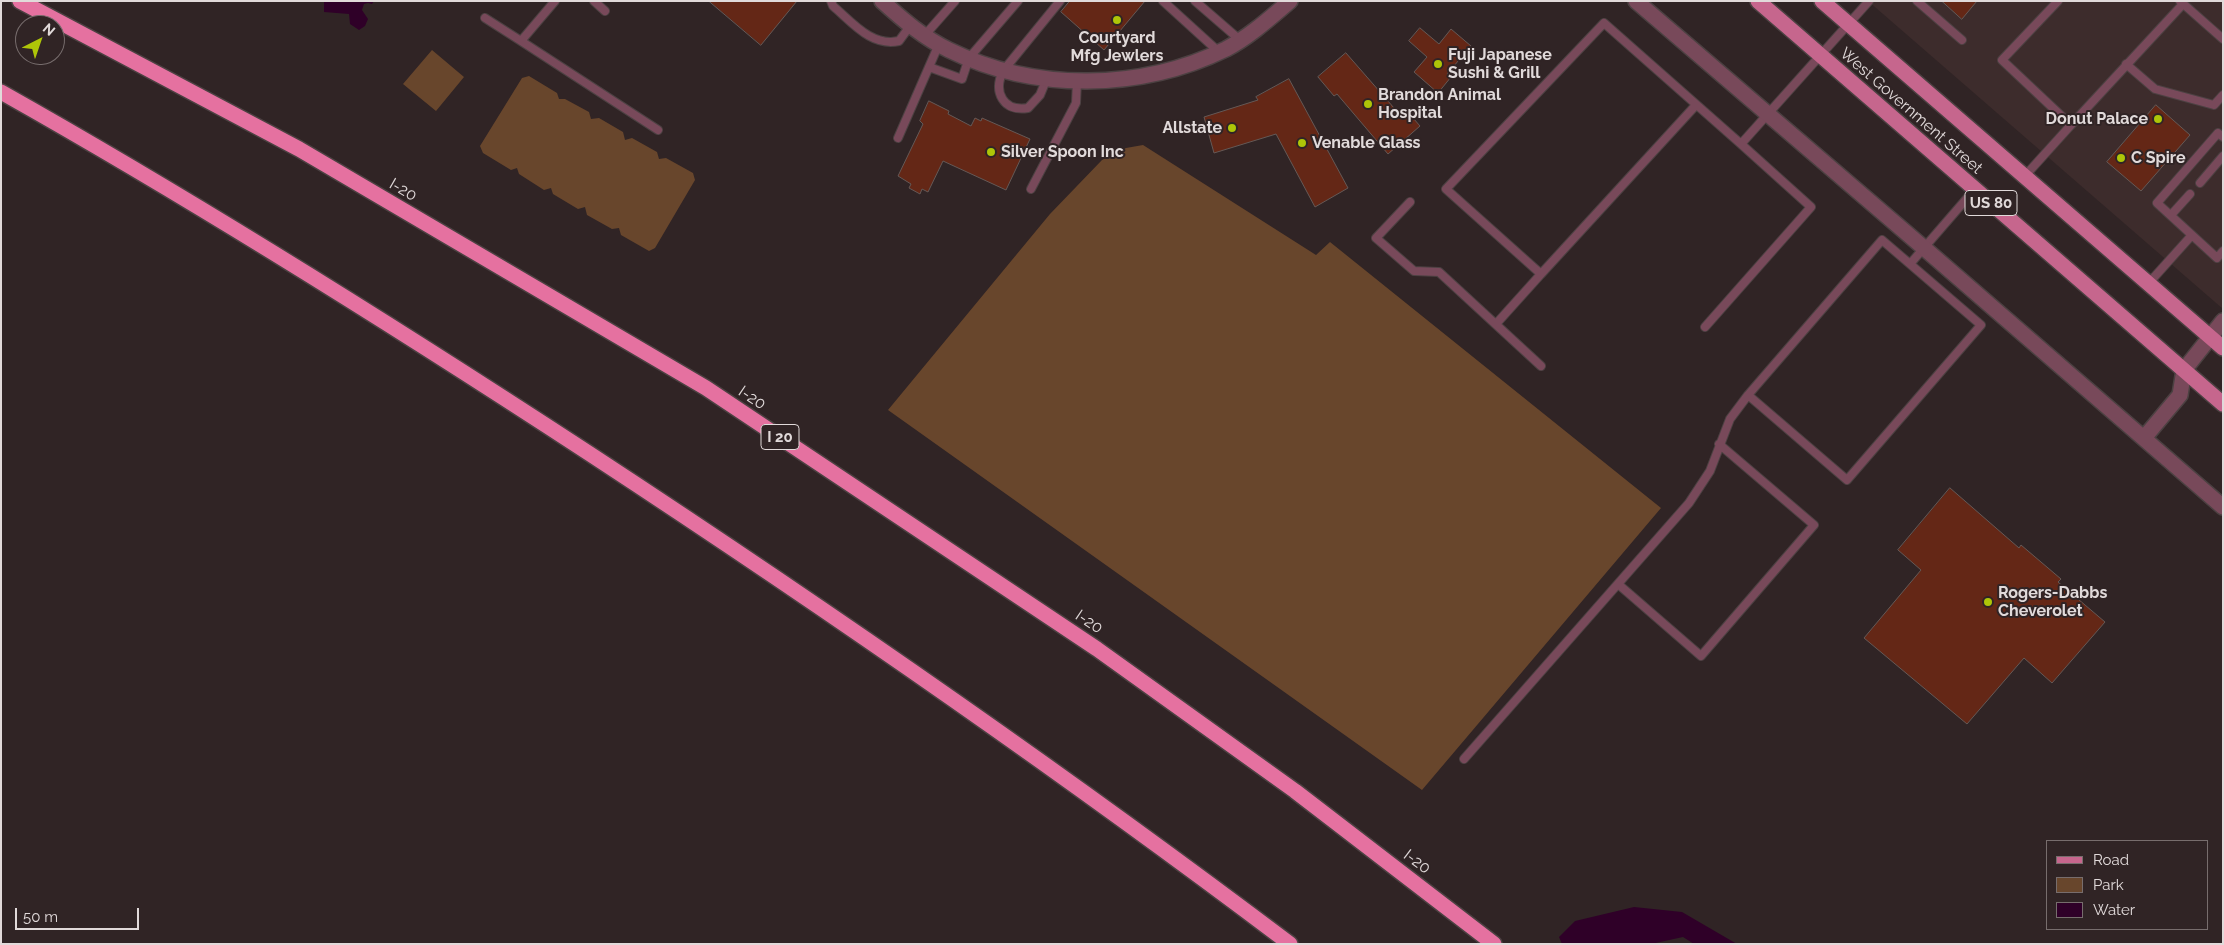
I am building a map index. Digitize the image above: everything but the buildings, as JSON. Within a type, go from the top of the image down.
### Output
[{"type":"highway","name":"I-20","points":[[20,1],[299,149],[706,388],[1097,649],[1295,791],[1494,944]]},
{"type":"highway","points":[[1,92],[160,185],[325,286],[701,527],[943,691],[1167,851],[1290,944]]},
{"type":"main road","name":"West Government Street","points":[[1758,1],[2223,404]]},
{"type":"main road","name":"West Government Street","points":[[1822,1],[2223,348]]},
{"type":"street","points":[[886,3],[910,26],[940,44],[969,58],[1003,71],[1078,81],[1107,80],[1154,73],[1196,61],[1219,52],[1240,40],[1290,1]]},
{"type":"street","points":[[1636,1],[2223,507]]},
{"type":"street","points":[[2144,438],[2180,395],[2184,370],[2209,336],[2223,321]]},
{"type":"lane","points":[[521,41],[555,1]]},
{"type":"lane","points":[[594,1],[605,11]]},
{"type":"lane","points":[[831,1],[833,6],[866,35],[885,42],[899,41],[910,26]]},
{"type":"lane","points":[[925,35],[954,1]]},
{"type":"lane","points":[[929,67],[962,79],[969,58],[1018,1]]},
{"type":"lane","points":[[1047,78],[1034,104],[1020,110],[1005,101],[998,90],[998,81],[1003,71],[1060,1]]},
{"type":"lane","points":[[1162,1],[1219,52]]},
{"type":"lane","points":[[1195,1],[1240,40]]},
{"type":"lane","points":[[1741,144],[1869,1]]},
{"type":"lane","points":[[2058,1],[2002,60],[2071,125]]},
{"type":"lane","points":[[1918,2],[1962,40]]},
{"type":"lane","points":[[2024,177],[2182,3],[2223,39]]},
{"type":"lane","points":[[485,18],[658,130]]},
{"type":"lane","points":[[1541,274],[1446,189],[1604,23],[1811,207],[1705,326]]},
{"type":"lane","points":[[898,138],[940,44]]},
{"type":"lane","points":[[2126,64],[2155,90],[2214,105],[2223,95]]},
{"type":"lane","points":[[1031,189],[1076,102],[1078,81]]},
{"type":"lane","points":[[1496,324],[1696,105]]},
{"type":"lane","points":[[2223,137],[2218,133],[2157,203],[2217,258],[2223,251]]},
{"type":"lane","points":[[2200,183],[2223,156]]},
{"type":"lane","points":[[1910,264],[1975,190]]},
{"type":"lane","points":[[2171,215],[2190,194]]},
{"type":"lane","points":[[1410,202],[1376,238],[1414,271],[1439,272],[1541,366]]},
{"type":"lane","points":[[2148,284],[2192,235]]},
{"type":"lane","points":[[1464,759],[1701,487],[1730,419],[1748,395],[1882,240],[1981,325],[1847,480],[1748,395]]},
{"type":"lane","points":[[1618,584],[1701,656],[1814,525],[1719,444]]},
{"type":"shaded area","points":[[1868,1],[2223,1],[2223,309]]},
{"type":"green space","points":[[432,50],[464,77],[436,111],[403,84]]},
{"type":"green space","points":[[529,76],[557,93],[559,99],[565,99],[589,112],[591,119],[599,118],[623,132],[625,140],[632,138],[657,152],[659,159],[666,158],[693,173],[695,180],[655,248],[649,251],[621,235],[619,228],[612,229],[587,215],[585,207],[578,209],[553,194],[551,188],[544,190],[519,174],[517,168],[511,170],[483,153],[480,146],[522,78]]},
{"type":"green space","points":[[1143,145],[1316,255],[1330,242],[1661,508],[1422,790],[888,410],[1050,214],[1102,160],[1126,148]]},
{"type":"water","points":[[324,1],[374,1],[372,4],[364,4],[362,10],[368,19],[365,26],[359,30],[350,24],[349,14],[324,12]]},
{"type":"water","points":[[1634,907],[1682,912],[1737,944],[1694,944],[1683,937],[1651,944],[1562,944],[1559,937],[1575,921]]},
{"type":"place","name":"Courtyard Mfg Jewlers","points":[[1117,20]]},
{"type":"place","name":"Fuji Japanese Sushi & Grill","points":[[1438,64]]},
{"type":"place","name":"Brandon Animal Hospital","points":[[1368,104]]},
{"type":"place","name":"Donut Palace","points":[[2158,119]]},
{"type":"place","name":"Allstate","points":[[1232,128]]},
{"type":"place","name":"Venable Glass","points":[[1302,143]]},
{"type":"place","name":"Silver Spoon Inc","points":[[991,152]]},
{"type":"place","name":"C Spire","points":[[2121,158]]},
{"type":"place","name":"Rogers-Dabbs Cheverolet","points":[[1988,602]]}]
